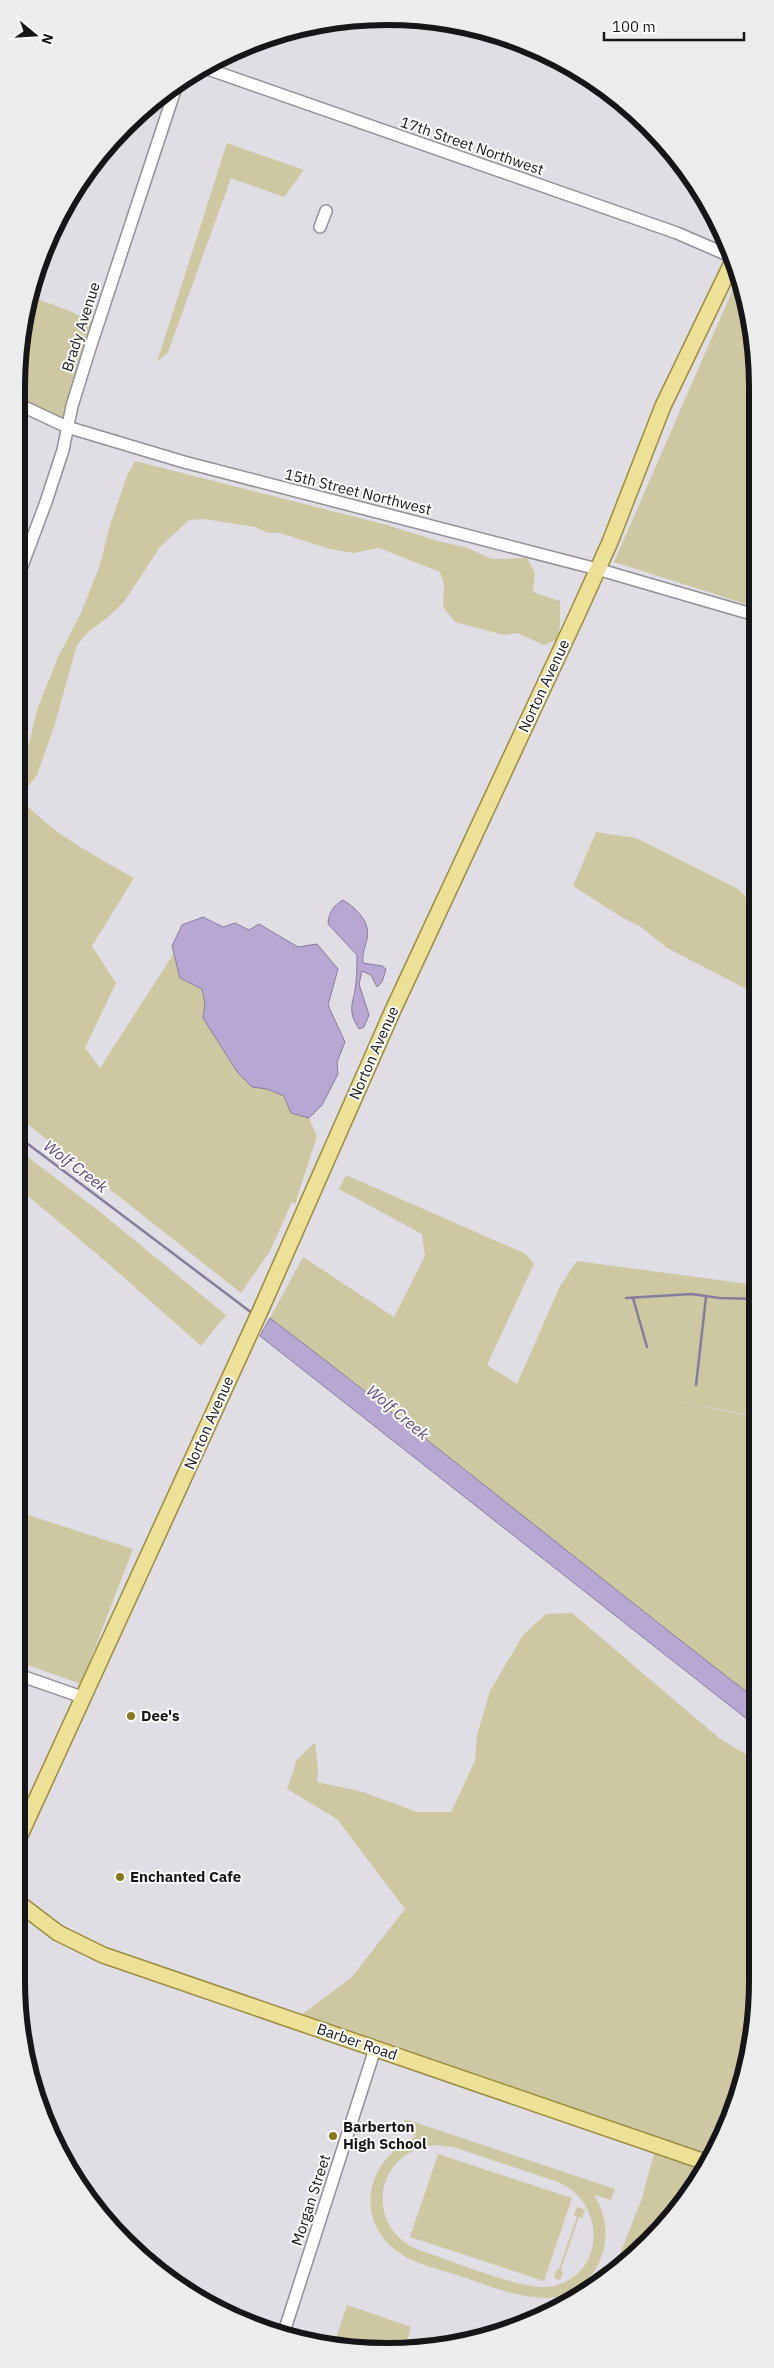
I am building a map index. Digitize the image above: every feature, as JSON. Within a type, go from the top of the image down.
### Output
[{"type":"main road","name":"Norton Avenue","points":[[25,1824],[262,1307],[393,1010],[597,569],[663,406],[729,269]]},
{"type":"main road","name":"Barber Road","points":[[25,1908],[58,1933],[91,1950],[702,2161]]},
{"type":"street","name":"17th Street Northwest","points":[[211,70],[677,233],[723,253]]},
{"type":"street","name":"Brady Avenue","points":[[25,559],[63,450],[67,426],[90,348],[173,95]]},
{"type":"street","points":[[320,227],[326,211]]},
{"type":"street","name":"15th Street Northwest","points":[[25,407],[67,426],[198,466],[597,569],[749,613]]},
{"type":"street","points":[[25,541],[31,543]]},
{"type":"street","points":[[25,1677],[82,1697]]},
{"type":"street","name":"Morgan Street","points":[[285,2328],[375,2049]]},
{"type":"shaded area","points":[[227,143],[304,170],[284,197],[231,178],[168,352],[157,362]]},
{"type":"shaded area","points":[[735,285],[742,316],[748,363],[749,605],[614,562]]},
{"type":"shaded area","points":[[36,298],[70,311],[97,325],[65,423],[25,403],[28,340]]},
{"type":"shaded area","points":[[135,461],[387,525],[437,541],[465,547],[492,559],[527,558],[535,573],[533,592],[560,601],[558,639],[544,645],[517,633],[504,635],[455,622],[443,607],[444,585],[440,572],[379,548],[354,553],[330,549],[280,533],[268,533],[255,527],[204,519],[189,520],[160,547],[124,602],[88,632],[77,645],[54,727],[37,775],[27,788],[25,803],[25,745],[29,744],[37,710],[58,657],[81,613],[100,565],[110,525],[127,476]]},
{"type":"shaded area","points":[[25,803],[49,826],[134,878],[92,946],[116,983],[85,1048],[100,1068],[174,953],[180,978],[202,989],[205,1004],[203,1018],[238,1073],[252,1087],[267,1089],[284,1096],[291,1113],[309,1118],[317,1136],[295,1204],[292,1202],[270,1251],[241,1293],[25,1122]]},
{"type":"shaded area","points":[[596,832],[636,838],[738,889],[749,899],[749,990],[667,948],[641,927],[623,918],[573,886]]},
{"type":"shaded area","points":[[343,900],[357,911],[367,927],[368,933],[363,953],[363,963],[382,966],[386,969],[382,982],[377,987],[371,975],[362,971],[359,984],[369,1015],[364,1027],[359,1029],[352,1011],[357,955],[328,924],[332,910]]},
{"type":"shaded area","points":[[203,917],[223,927],[235,923],[249,930],[259,924],[298,947],[317,944],[338,969],[328,1005],[345,1042],[337,1062],[338,1074],[322,1105],[309,1118],[291,1113],[284,1096],[267,1089],[252,1087],[238,1073],[203,1018],[205,1004],[202,989],[180,978],[172,946],[182,925]]},
{"type":"shaded area","points":[[25,1155],[99,1211],[226,1315],[201,1346],[104,1260],[25,1194]]},
{"type":"shaded area","points":[[346,1175],[526,1254],[534,1264],[487,1365],[517,1384],[560,1286],[577,1261],[749,1284],[749,1415],[674,1400],[749,1416],[749,1694],[270,1318],[303,1257],[394,1317],[425,1256],[422,1234],[339,1189]]},
{"type":"shaded area","points":[[270,1318],[749,1694],[749,1721],[260,1336]]},
{"type":"shaded area","points":[[25,1514],[133,1549],[81,1684],[25,1664]]},
{"type":"shaded area","points":[[572,1613],[719,1738],[749,1756],[749,1981],[746,2028],[737,2075],[721,2120],[701,2162],[659,2220],[618,2260],[641,2201],[655,2150],[294,2020],[351,1978],[405,1909],[337,1819],[287,1789],[297,1760],[315,1742],[318,1768],[317,1782],[363,1792],[417,1812],[451,1812],[475,1761],[477,1735],[490,1691],[523,1635],[546,1614]]},
{"type":"shaded area","points":[[405,2119],[615,2189],[611,2200],[594,2195],[604,2218],[606,2235],[600,2260],[588,2279],[573,2291],[556,2297],[538,2298],[518,2295],[427,2266],[411,2260],[397,2251],[383,2237],[374,2221],[370,2205],[372,2188],[377,2172],[387,2158],[400,2146],[417,2136],[401,2130]],"holes":[[[437,2145],[453,2147],[558,2182],[575,2193],[586,2207],[592,2223],[593,2240],[589,2257],[580,2271],[566,2281],[547,2287],[535,2287],[484,2273],[419,2250],[401,2239],[389,2224],[383,2207],[383,2190],[389,2174],[400,2160],[416,2150]]]},
{"type":"shaded area","points":[[438,2154],[572,2198],[544,2281],[410,2237]]},
{"type":"shaded area","points":[[577,2207],[585,2210],[582,2218],[579,2217],[561,2269],[563,2273],[560,2280],[554,2278],[556,2271],[559,2269],[577,2217],[574,2215]]},
{"type":"shaded area","points":[[347,2305],[411,2327],[407,2342],[387,2343],[336,2339]]},
{"type":"waterway","name":"Wolf Creek","points":[[25,1142],[252,1313]]},
{"type":"waterway","points":[[626,1298],[692,1294],[719,1298],[749,1299]]},
{"type":"waterway","points":[[696,1385],[706,1297]]},
{"type":"waterway","points":[[633,1298],[647,1347]]},
{"type":"place","name":"Dee's","points":[[131,1716]]},
{"type":"place","name":"Enchanted Cafe","points":[[120,1877]]},
{"type":"place","name":"Barberton High School","points":[[333,2136]]}]
